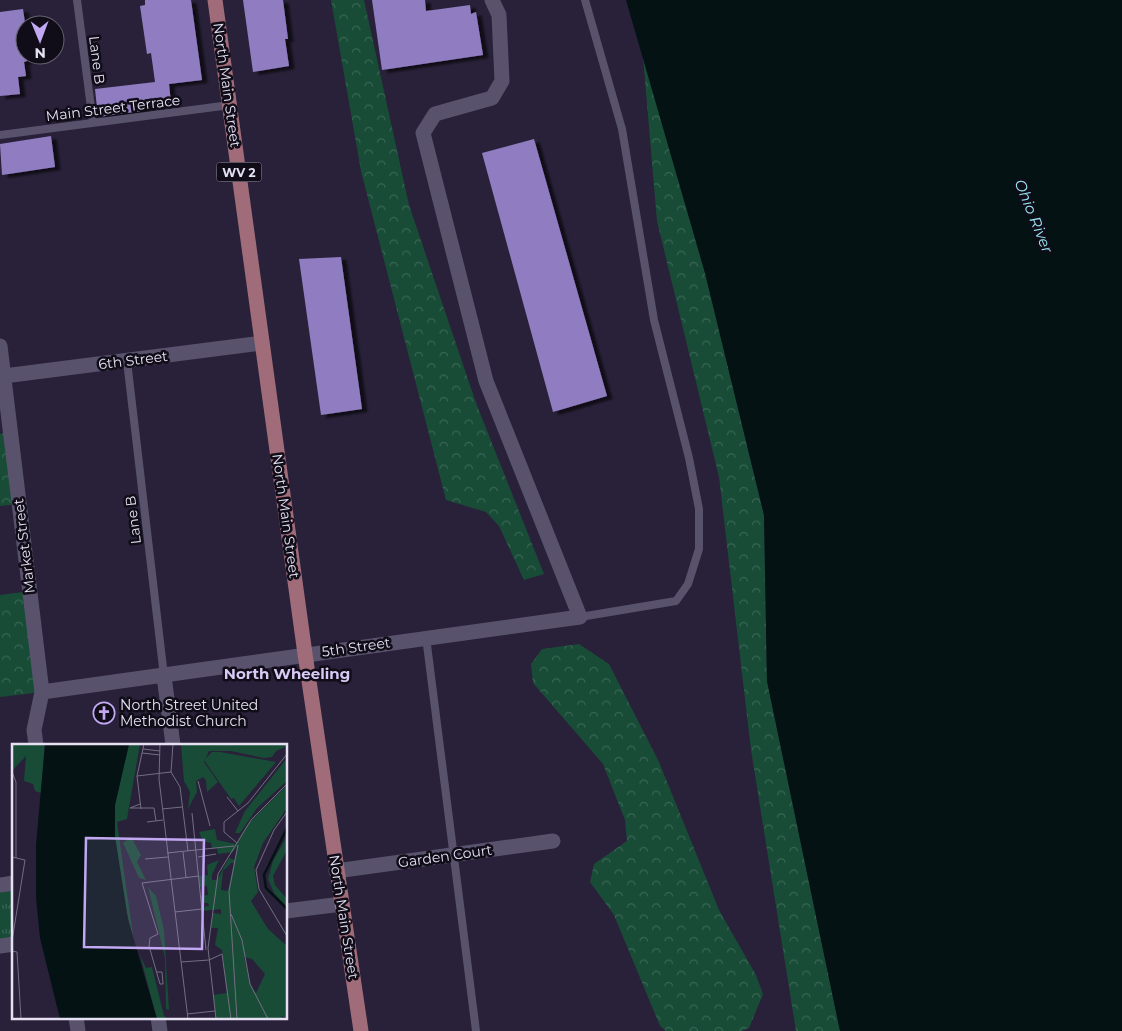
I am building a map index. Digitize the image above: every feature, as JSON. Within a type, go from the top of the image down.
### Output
[{"type":"main road","name":"North Main Street","points":[[215,0],[305,654],[360,1031]]},
{"type":"street","points":[[492,0],[499,15],[502,81],[492,98],[435,114],[422,133],[486,381],[580,616]]},
{"type":"street","name":"6th Street","points":[[4,376],[262,343]]},
{"type":"street","name":"Market Street","points":[[0,346],[42,692],[34,730],[36,744]]},
{"type":"street","name":"5th Street","points":[[42,692],[580,616]]},
{"type":"street","points":[[164,676],[173,744]]},
{"type":"street","name":"Garden Court","points":[[336,871],[554,841]]},
{"type":"street","points":[[288,911],[342,904]]},
{"type":"street","points":[[76,1018],[78,1031]]},
{"type":"street","points":[[158,1018],[160,1031]]},
{"type":"lane","name":"Lane B","points":[[77,0],[93,123]]},
{"type":"lane","points":[[580,616],[676,601],[688,584],[699,549],[699,509],[689,458],[654,320],[622,129],[585,0]]},
{"type":"lane","name":"Main Street Terrace","points":[[0,135],[230,105]]},
{"type":"lane","name":"Lane B","points":[[127,361],[164,676]]},
{"type":"lane","points":[[426,637],[476,1031]]},
{"type":"green space","points":[[331,0],[364,0],[409,205],[476,403],[544,574],[524,580],[499,526],[486,512],[446,500],[361,171]]},
{"type":"green space","points":[[643,57],[705,273],[764,515],[767,681],[840,1031],[796,1031],[751,750],[719,477],[657,221]]},
{"type":"green space","points":[[11,432],[19,504],[0,506],[0,434]]},
{"type":"green space","points":[[30,591],[42,692],[0,697],[0,595]]},
{"type":"green space","points":[[579,644],[609,664],[659,762],[719,910],[756,975],[763,994],[749,1028],[742,1031],[666,1031],[660,1026],[614,915],[590,882],[594,864],[627,841],[625,820],[603,764],[533,683],[531,664],[542,649]]},
{"type":"green space","points":[[12,883],[12,944],[0,946],[0,885]]},
{"type":"water","name":"Ohio River","points":[[626,0],[1122,0],[1122,1031],[840,1031],[767,681],[764,515],[705,273]]},
{"type":"building","points":[[145,0],[191,0],[202,80],[169,84],[171,103],[140,107],[141,111],[98,117],[95,89],[155,82],[151,53],[147,54],[140,6],[145,5]]},
{"type":"building","points":[[243,0],[283,0],[288,39],[285,39],[289,66],[253,72]]},
{"type":"building","points":[[372,0],[425,0],[426,11],[470,5],[471,14],[476,12],[483,55],[382,70]]},
{"type":"building","points":[[23,9],[24,15],[15,15],[15,65],[24,65],[26,76],[18,77],[20,94],[0,96],[0,12]]},
{"type":"building","points":[[51,136],[55,167],[2,175],[0,144]]},
{"type":"building","points":[[534,139],[607,396],[553,412],[482,153]]},
{"type":"building","points":[[341,257],[362,409],[321,415],[299,259]]},
{"type":"place","name":"North Street United Methodist Church","points":[[104,713]]},
{"type":"district","name":"North Wheeling","points":[[287,673]]}]
